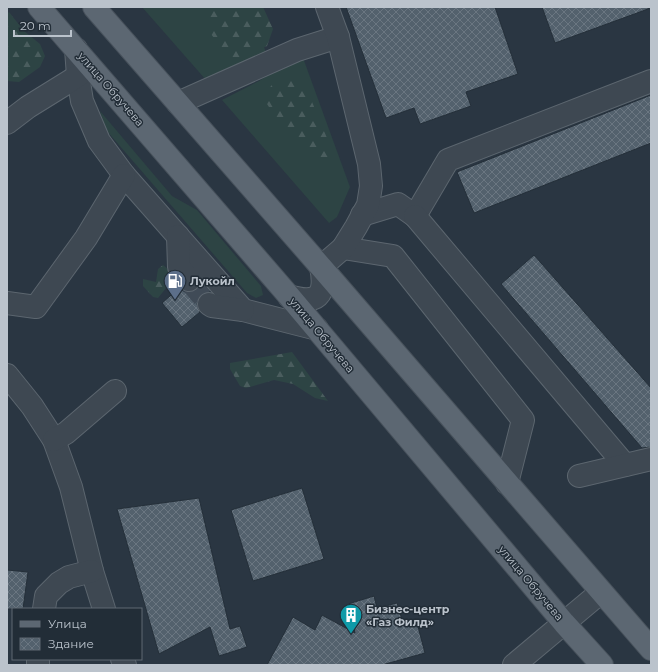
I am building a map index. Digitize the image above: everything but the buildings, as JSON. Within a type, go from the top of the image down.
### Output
[{"type":"main road","name":"улица Обручева","points":[[39,7],[290,296],[564,623],[602,665]]},
{"type":"main road","points":[[94,7],[651,649]]},
{"type":"street","points":[[290,296],[303,300],[312,299],[321,291],[323,285],[321,267],[342,248],[356,227],[368,206],[371,186],[369,164],[338,37],[327,7]]},
{"type":"street","points":[[178,103],[297,50],[338,37]]},
{"type":"street","points":[[76,48],[82,101],[99,141],[124,175],[243,310]]},
{"type":"street","points":[[7,123],[28,107],[78,76]]},
{"type":"street","points":[[415,216],[448,160],[651,81]]},
{"type":"street","points":[[7,303],[36,307],[86,238],[124,175]]},
{"type":"street","points":[[362,215],[398,204],[415,216],[625,465]]},
{"type":"street","points":[[178,236],[179,267],[189,280]]},
{"type":"street","points":[[342,248],[393,256],[523,420],[507,483]]},
{"type":"street","points":[[209,304],[212,306],[243,310],[317,328]]},
{"type":"street","points":[[7,375],[32,406],[54,440],[71,487],[92,571],[104,608]]},
{"type":"street","points":[[54,440],[66,433],[115,391]]},
{"type":"street","points":[[579,476],[651,459]]},
{"type":"street","points":[[44,608],[46,596],[59,583],[69,577],[92,571]]},
{"type":"street","points":[[514,665],[601,592]]},
{"type":"green space","points":[[142,7],[249,7],[267,55],[206,80]]},
{"type":"green space","points":[[199,7],[263,7],[273,29],[267,46],[234,62],[210,33]]},
{"type":"green space","points":[[9,12],[24,31],[40,44],[45,56],[40,67],[19,82],[7,81],[7,14]]},
{"type":"green space","points":[[302,55],[350,187],[337,217],[329,223],[222,100],[259,81],[297,56]]},
{"type":"green space","points":[[289,76],[305,85],[334,155],[319,165],[273,113],[263,98],[273,83]]},
{"type":"green space","points":[[100,111],[172,196],[197,210],[261,286],[263,295],[256,298],[247,293],[106,130]]},
{"type":"green space","points":[[163,265],[169,270],[166,288],[158,298],[153,297],[143,286],[143,279],[156,282],[158,269]]},
{"type":"green space","points":[[292,352],[328,401],[315,398],[293,384],[274,380],[246,388],[240,386],[230,369],[230,363]]},
{"type":"tunnel","points":[[189,280],[209,304]]},
{"type":"place","name":"Лукойл","points":[[175,300]]},
{"type":"place","name":"Бизнес-центр «Газ Филд»","points":[[351,634]]}]
